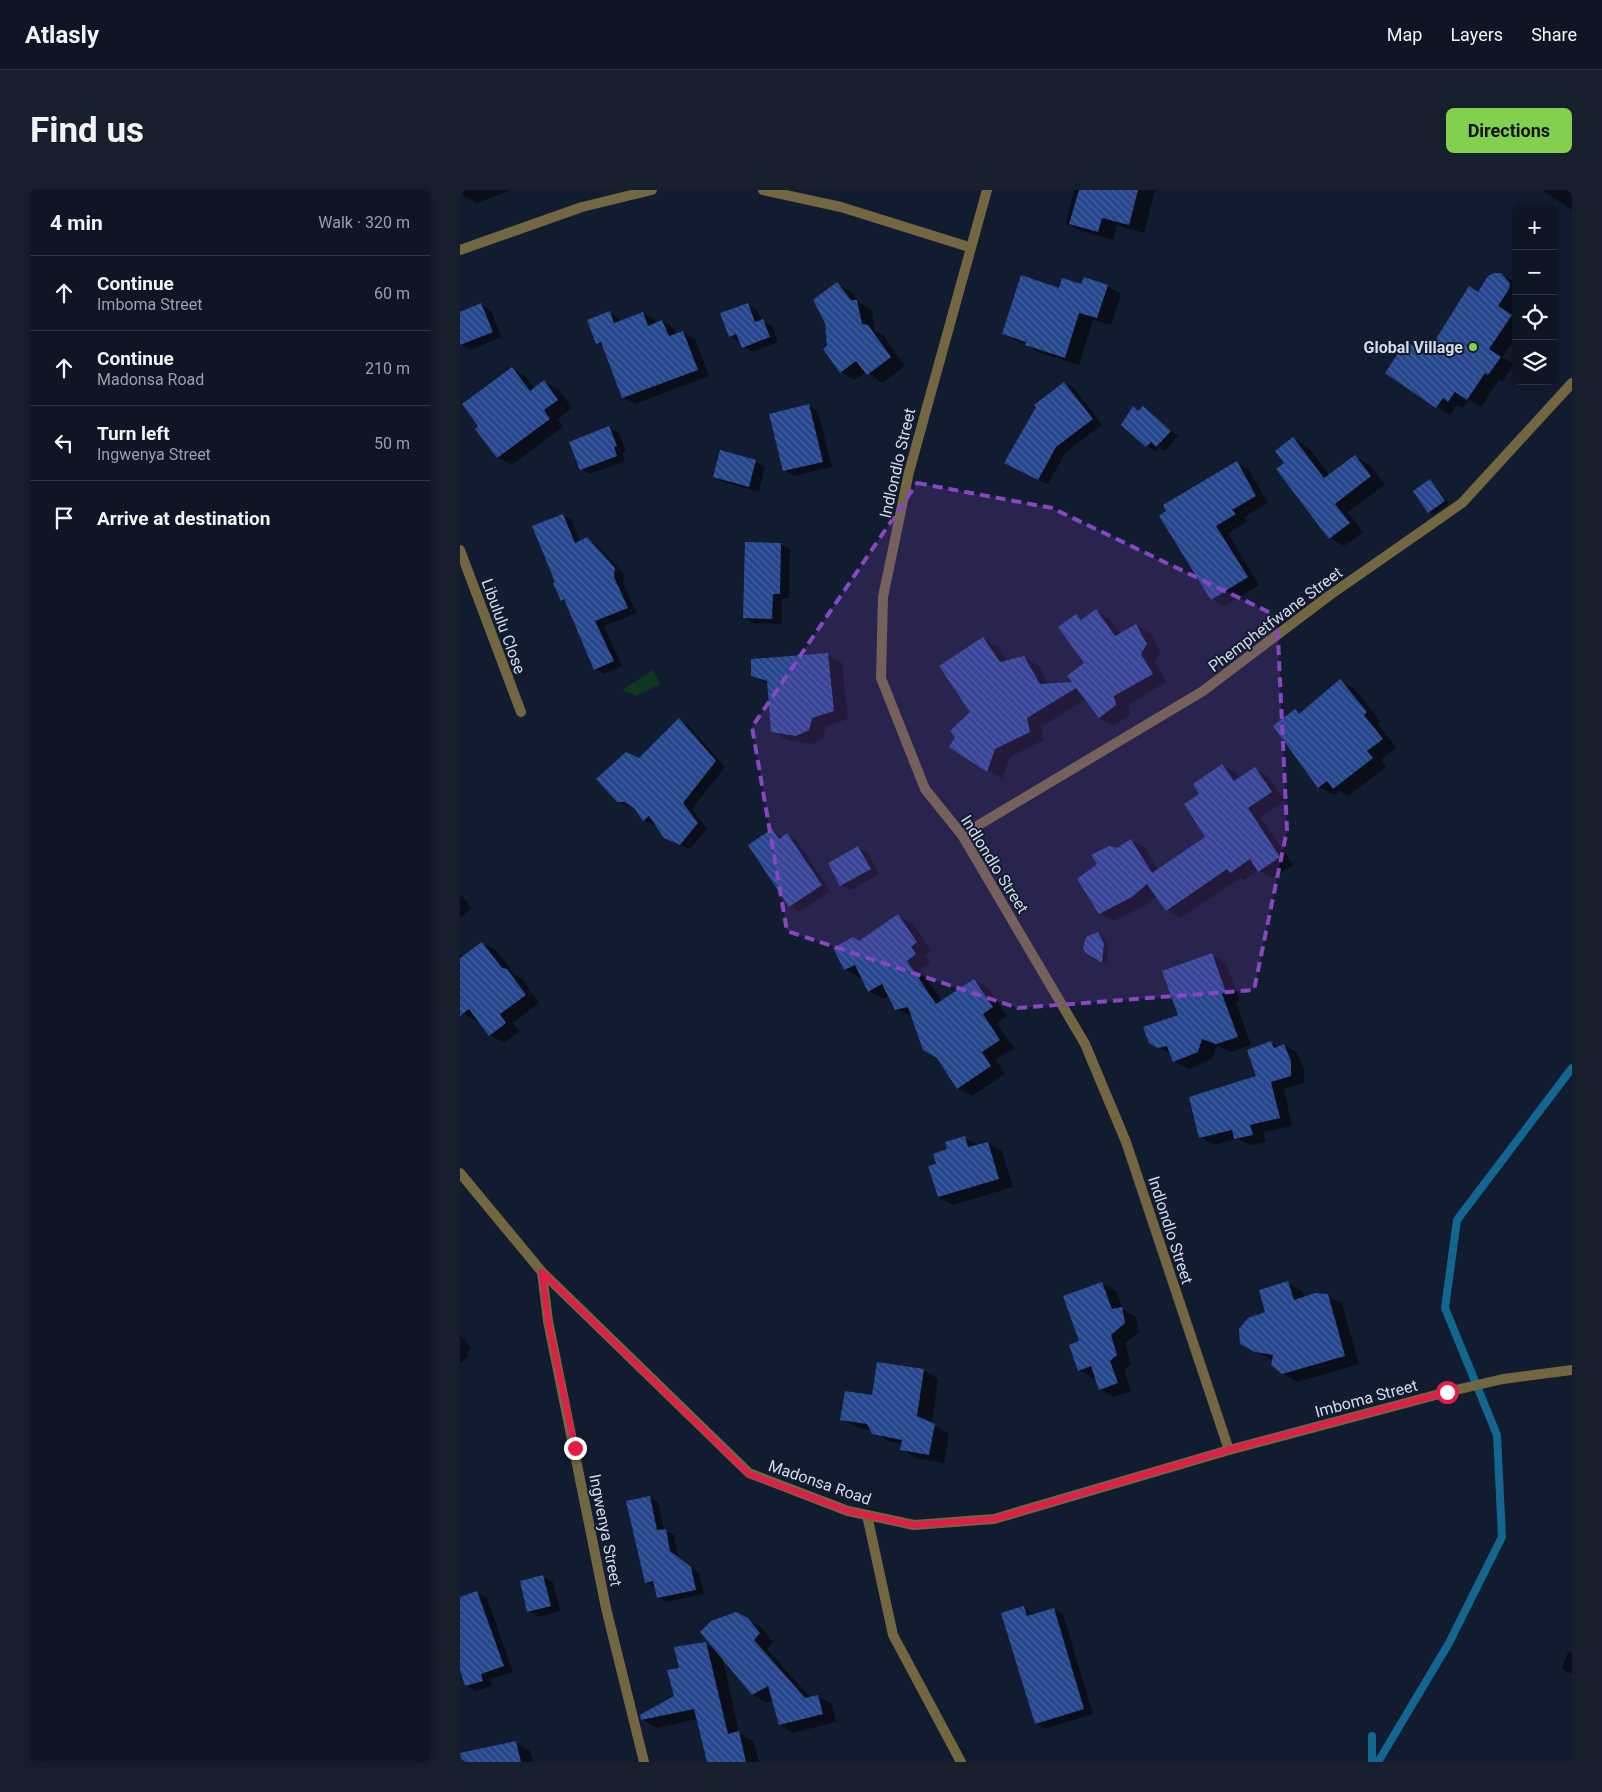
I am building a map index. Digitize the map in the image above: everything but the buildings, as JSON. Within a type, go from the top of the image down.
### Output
[{"type":"street","points":[[460,250],[582,206],[652,190]]},
{"type":"street","points":[[763,190],[840,207],[970,247]]},
{"type":"street","name":"Indlondlo Street","points":[[987,190],[906,482],[883,597],[881,678],[924,789],[962,835],[1085,1044],[1126,1142],[1228,1450]]},
{"type":"street","name":"Phemphetfwane Street","points":[[962,835],[1203,691],[1330,595],[1462,503],[1572,383]]},
{"type":"street","name":"Libululu Close","points":[[460,550],[521,712]]},
{"type":"street","name":"Madonsa Road","points":[[460,1173],[542,1272],[749,1474],[848,1511],[914,1525],[994,1519],[1228,1450]]},
{"type":"street","name":"Ingwenya Street","points":[[542,1272],[548,1321],[606,1608],[644,1762]]},
{"type":"street","name":"Imboma Street","points":[[1228,1450],[1447,1392],[1503,1379],[1572,1370]]},
{"type":"street","points":[[866,1515],[893,1635],[961,1762]]},
{"type":"highlighted area","points":[[917,483],[1052,508],[1277,616],[1287,830],[1254,990],[1018,1008],[787,931],[752,727]]},
{"type":"green space","points":[[653,670],[660,684],[636,696],[622,690]]},
{"type":"waterway","points":[[1378,1762],[1449,1643],[1502,1537],[1497,1435],[1445,1308],[1457,1220],[1572,1068]]},
{"type":"waterway","points":[[1372,1736],[1372,1762]]},
{"type":"place","name":"Global Village","points":[[1473,347]]},
{"type":"route","points":[[575,1448],[548,1321],[542,1272],[749,1474],[848,1511],[914,1525],[994,1519],[1228,1450],[1447,1392]]}]
